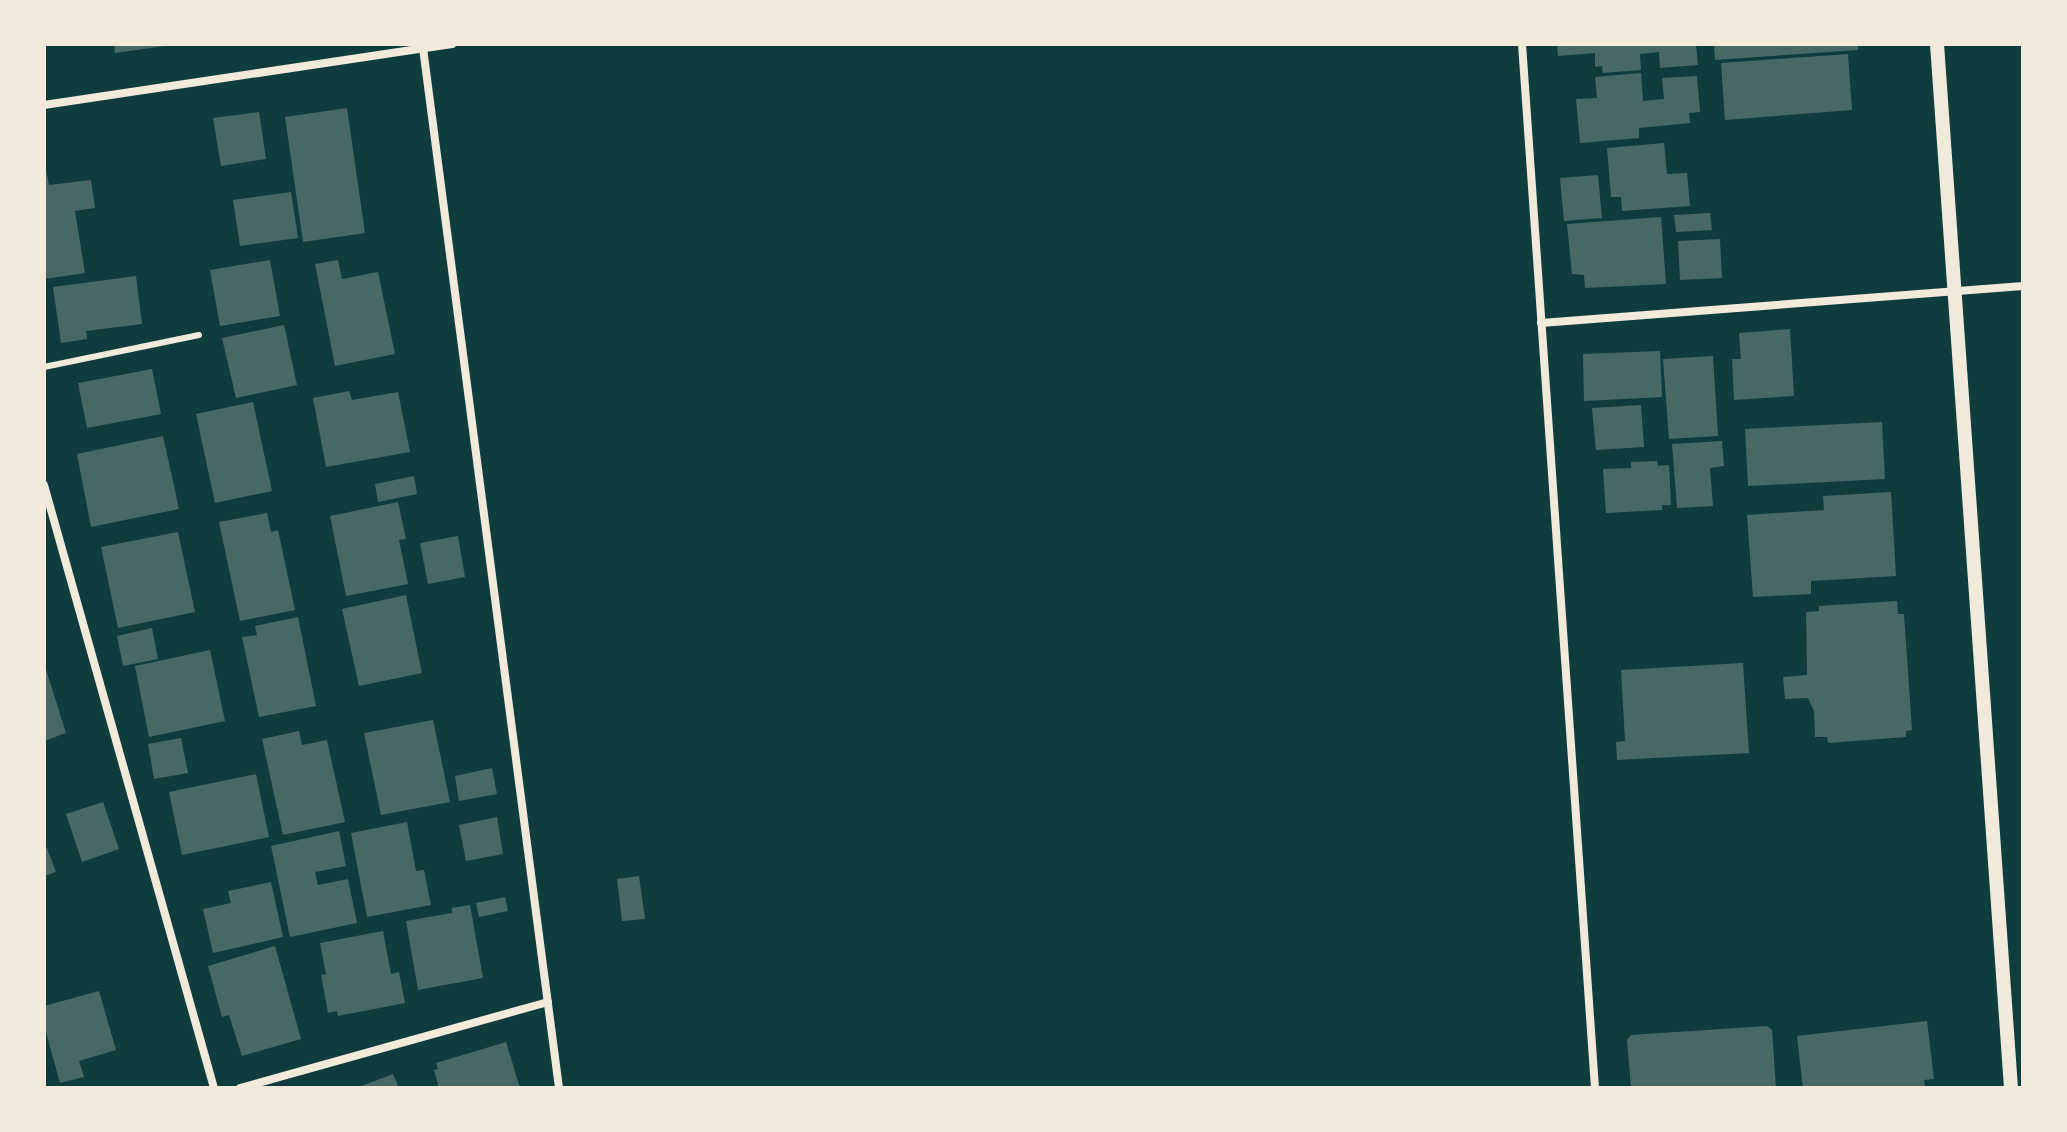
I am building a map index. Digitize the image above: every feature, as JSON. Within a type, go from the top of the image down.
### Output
[{"type":"street","points":[[44,105],[452,44]]},
{"type":"street","points":[[1522,44],[1595,1088]]},
{"type":"street","points":[[1937,44],[2011,1088]]},
{"type":"street","points":[[423,48],[559,1088]]},
{"type":"street","points":[[1541,323],[2023,286]]},
{"type":"street","points":[[44,485],[214,1088]]},
{"type":"street","points":[[240,1088],[548,1002]]},
{"type":"lane","points":[[44,367],[199,335]]},
{"type":"building","points":[[114,44],[165,44],[165,46],[115,53]]},
{"type":"building","points":[[1557,44],[1696,44],[1698,65],[1660,68],[1659,52],[1640,54],[1641,70],[1603,73],[1602,66],[1595,67],[1595,53],[1558,56]]},
{"type":"building","points":[[1714,44],[1858,44],[1858,50],[1715,60]]},
{"type":"building","points":[[1848,54],[1852,110],[1725,120],[1721,63]]},
{"type":"building","points":[[1641,73],[1643,101],[1664,99],[1662,78],[1697,76],[1700,112],[1689,113],[1690,123],[1639,128],[1639,138],[1580,143],[1576,99],[1597,98],[1595,77]]},
{"type":"building","points":[[347,108],[365,233],[303,242],[285,117]]},
{"type":"building","points":[[259,112],[266,159],[221,166],[213,118]]},
{"type":"building","points":[[1664,143],[1667,174],[1687,173],[1690,206],[1622,211],[1621,197],[1611,197],[1607,148]]},
{"type":"building","points":[[44,161],[49,185],[91,180],[95,208],[75,211],[85,273],[44,279]]},
{"type":"building","points":[[1598,175],[1602,218],[1564,221],[1560,178]]},
{"type":"building","points":[[291,192],[298,238],[240,246],[233,200]]},
{"type":"building","points":[[1710,213],[1712,230],[1676,232],[1674,215]]},
{"type":"building","points":[[1661,217],[1666,284],[1585,288],[1584,275],[1572,274],[1567,224]]},
{"type":"building","points":[[1720,239],[1722,278],[1680,280],[1678,241]]},
{"type":"building","points":[[270,260],[280,316],[220,326],[210,270]]},
{"type":"building","points":[[338,260],[342,279],[378,272],[395,354],[335,366],[315,264]]},
{"type":"building","points":[[136,276],[142,324],[86,331],[87,339],[61,343],[53,287]]},
{"type":"building","points":[[284,325],[297,385],[236,398],[222,338]]},
{"type":"building","points":[[1790,329],[1794,396],[1734,400],[1732,359],[1741,359],[1739,333]]},
{"type":"building","points":[[1660,351],[1662,397],[1584,401],[1583,354]]},
{"type":"building","points":[[1713,356],[1718,436],[1669,439],[1663,359]]},
{"type":"building","points":[[152,369],[161,414],[87,428],[78,383]]},
{"type":"building","points":[[349,391],[352,400],[398,392],[410,452],[326,467],[313,398]]},
{"type":"building","points":[[253,402],[272,491],[215,503],[196,414]]},
{"type":"building","points":[[1641,405],[1644,447],[1596,450],[1592,408]]},
{"type":"building","points":[[1882,422],[1885,479],[1748,486],[1745,429]]},
{"type":"building","points":[[163,436],[179,509],[91,527],[77,454]]},
{"type":"building","points":[[1722,441],[1724,466],[1710,468],[1713,506],[1677,508],[1672,444]]},
{"type":"building","points":[[1657,461],[1658,466],[1669,465],[1671,505],[1662,505],[1662,510],[1606,513],[1603,469],[1631,468],[1631,462]]},
{"type":"building","points":[[414,476],[417,494],[378,502],[375,484]]},
{"type":"building","points":[[1891,492],[1896,576],[1811,581],[1811,594],[1753,597],[1747,515],[1824,510],[1823,496]]},
{"type":"building","points":[[398,502],[406,539],[399,540],[408,584],[346,596],[330,516]]},
{"type":"building","points":[[267,513],[271,532],[278,530],[295,610],[240,621],[219,522]]},
{"type":"building","points":[[178,532],[195,612],[118,628],[101,547]]},
{"type":"building","points":[[458,536],[465,577],[428,584],[420,543]]},
{"type":"building","points":[[406,595],[422,673],[359,686],[342,609]]},
{"type":"building","points":[[1897,601],[1898,614],[1904,614],[1912,730],[1906,731],[1906,737],[1828,743],[1827,737],[1815,737],[1814,711],[1808,698],[1785,699],[1783,677],[1807,675],[1806,612],[1819,611],[1819,606]]},
{"type":"building","points":[[298,617],[316,706],[259,717],[242,637],[257,635],[255,626]]},
{"type":"building","points":[[152,628],[158,659],[123,666],[117,636]]},
{"type":"building","points":[[210,650],[225,721],[149,737],[135,666]]},
{"type":"building","points":[[44,663],[66,733],[44,741]]},
{"type":"building","points":[[1743,663],[1749,753],[1617,760],[1616,742],[1625,741],[1621,670]]},
{"type":"building","points":[[433,720],[450,802],[381,815],[364,733]]},
{"type":"building","points":[[299,731],[302,745],[327,740],[345,822],[283,835],[262,739]]},
{"type":"building","points":[[181,738],[188,773],[154,779],[148,744]]},
{"type":"building","points":[[492,768],[497,794],[459,801],[455,776]]},
{"type":"building","points":[[256,774],[269,837],[182,855],[169,792]]},
{"type":"building","points":[[103,802],[119,849],[82,862],[66,814]]},
{"type":"building","points":[[497,817],[503,854],[466,861],[459,825]]},
{"type":"building","points":[[407,822],[416,871],[424,870],[431,905],[367,917],[351,833]]},
{"type":"building","points":[[339,831],[346,866],[315,872],[318,885],[348,879],[357,923],[290,937],[271,846]]},
{"type":"building","points":[[44,841],[56,872],[44,876]]},
{"type":"building","points":[[639,876],[645,919],[622,921],[617,879]]},
{"type":"building","points":[[271,882],[283,937],[213,953],[203,909],[231,903],[228,891]]},
{"type":"building","points":[[505,897],[508,911],[479,917],[476,903]]},
{"type":"building","points":[[470,905],[483,978],[418,990],[406,921],[452,913],[452,908]]},
{"type":"building","points":[[383,931],[391,974],[399,972],[405,1003],[338,1016],[337,1011],[328,1013],[321,975],[326,974],[320,943]]},
{"type":"building","points":[[275,946],[301,1039],[242,1056],[229,1015],[222,1017],[208,966]]},
{"type":"building","points":[[99,991],[116,1050],[79,1061],[84,1077],[60,1083],[44,1025],[44,1006]]},
{"type":"building","points":[[1927,1021],[1934,1079],[1924,1080],[1925,1088],[1803,1088],[1797,1036]]},
{"type":"building","points":[[1767,1026],[1772,1030],[1776,1088],[1631,1088],[1627,1040],[1631,1035]]},
{"type":"building","points":[[506,1042],[520,1088],[439,1088],[434,1070],[438,1069],[436,1063]]},
{"type":"building","points":[[393,1074],[399,1088],[356,1088]]}]
